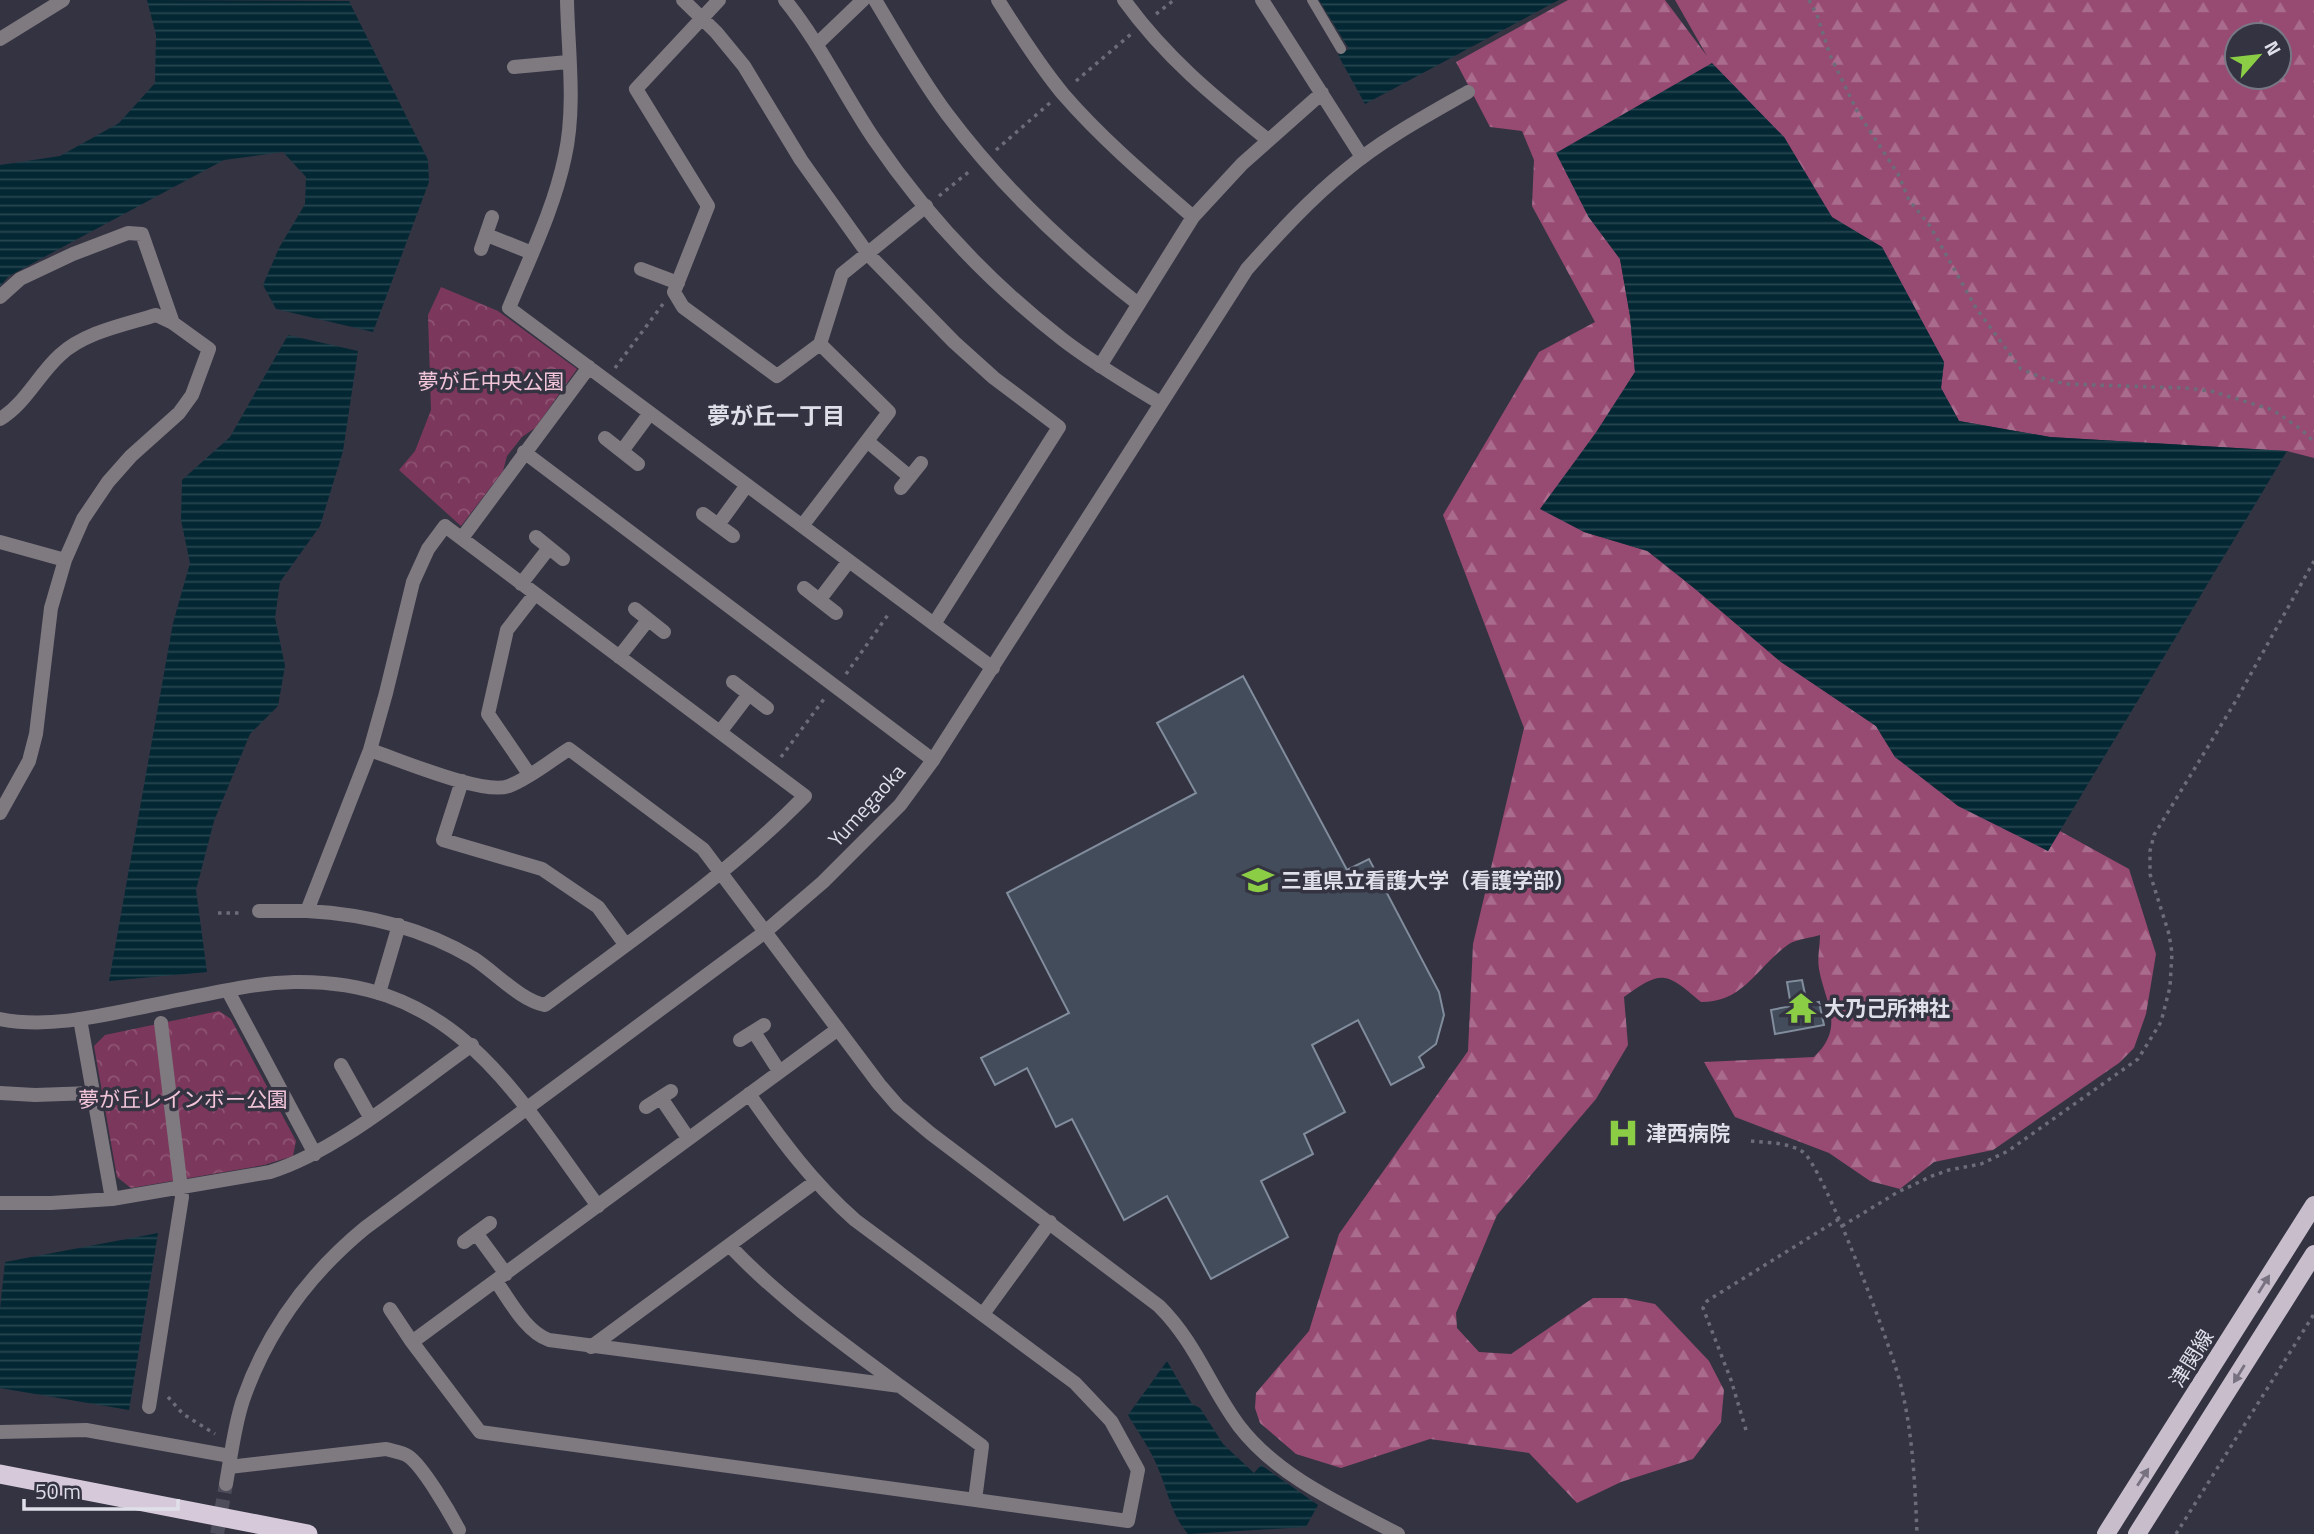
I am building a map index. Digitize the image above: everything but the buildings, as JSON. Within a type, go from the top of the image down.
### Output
[{"type":"highway","points":[[0,1474],[308,1534]]},
{"type":"main road","name":"津関線","points":[[2106,1534],[2314,1205]]},
{"type":"main road","points":[[2137,1534],[2314,1254]]},
{"type":"street","points":[[0,39],[63,0]]},
{"type":"street","points":[[567,0],[570,121],[565,155],[557,187],[509,309],[993,668]]},
{"type":"street","points":[[683,0],[716,32],[744,66],[801,160],[868,254],[954,342],[1059,427],[934,624]]},
{"type":"street","points":[[719,0],[636,89],[708,206],[677,290],[683,307],[777,376],[820,344],[842,274],[926,206]]},
{"type":"street","points":[[785,0],[817,44],[873,138],[926,206],[993,279],[1063,339],[1100,366],[1160,403]]},
{"type":"street","points":[[817,44],[863,0]]},
{"type":"street","points":[[875,0],[945,112],[983,160],[1065,244],[1137,303]]},
{"type":"street","points":[[998,0],[1062,93],[1104,138],[1193,217]]},
{"type":"street","points":[[1124,0],[1142,25],[1200,86],[1268,140]]},
{"type":"street","points":[[1262,0],[1362,157]]},
{"type":"street","points":[[514,67],[568,62]]},
{"type":"street","name":"Yumegaoka","points":[[226,1484],[242,1402],[260,1356],[285,1315],[319,1270],[365,1228],[765,932],[823,882],[900,804],[933,760],[993,668],[1247,269],[1287,224],[1345,170],[1412,124],[1468,92]]},
{"type":"street","points":[[1100,366],[1193,217],[1242,164],[1322,93]]},
{"type":"street","points":[[481,249],[492,217]]},
{"type":"street","points":[[0,297],[20,279],[73,254],[128,233],[142,234],[173,323]]},
{"type":"street","points":[[486,235],[531,253]]},
{"type":"street","points":[[641,269],[677,290]]},
{"type":"street","points":[[0,419],[10,413],[52,363],[72,345],[92,335],[156,315],[173,323],[209,349],[192,395],[180,413],[131,456],[108,482],[83,519],[65,560],[51,608],[37,734],[29,761],[0,813]]},
{"type":"street","points":[[802,526],[889,412],[820,344]]},
{"type":"street","points":[[462,538],[589,367]]},
{"type":"street","points":[[622,451],[650,413]]},
{"type":"street","points":[[605,438],[638,464]]},
{"type":"street","points":[[867,441],[906,483],[921,463]]},
{"type":"street","points":[[524,452],[933,760]]},
{"type":"street","points":[[718,525],[747,485]]},
{"type":"street","points":[[703,514],[733,536]]},
{"type":"street","points":[[259,911],[354,914],[399,926],[439,940],[473,958],[505,980],[531,1003],[545,1005],[722,874],[805,796],[445,526],[428,548],[413,582],[370,750],[307,911]]},
{"type":"street","points":[[536,537],[563,559]]},
{"type":"street","points":[[0,542],[65,560]]},
{"type":"street","points":[[521,584],[549,548]]},
{"type":"street","points":[[820,600],[849,561]]},
{"type":"street","points":[[804,588],[836,613]]},
{"type":"street","points":[[528,774],[488,713],[507,630],[535,594]]},
{"type":"street","points":[[635,609],[664,632]]},
{"type":"street","points":[[620,657],[648,620]]},
{"type":"street","points":[[733,682],[767,708]]},
{"type":"street","points":[[720,732],[749,694]]},
{"type":"street","points":[[370,750],[491,789],[508,787],[569,749],[704,849],[898,1106],[930,1133],[1145,1293],[1174,1320],[1190,1341],[1239,1426],[1267,1455],[1291,1473],[1398,1534]]},
{"type":"street","points":[[462,781],[443,840],[542,869],[598,907],[625,944]]},
{"type":"street","points":[[379,993],[399,926]]},
{"type":"street","points":[[0,1019],[30,1022],[80,1019],[278,983],[343,984],[379,993],[433,1017],[456,1031],[489,1061],[598,1206]]},
{"type":"street","points":[[228,991],[315,1154]]},
{"type":"street","points":[[80,1019],[112,1199]]},
{"type":"street","points":[[149,1407],[181,1187],[161,1023]]},
{"type":"street","points":[[740,1040],[759,1028],[779,1071]]},
{"type":"street","points":[[412,1342],[838,1029]]},
{"type":"street","points":[[0,1203],[112,1199],[270,1172],[294,1164],[315,1154],[471,1045]]},
{"type":"street","points":[[341,1065],[370,1117]]},
{"type":"street","points":[[0,1093],[92,1093]]},
{"type":"street","points":[[390,1309],[480,1432],[1128,1521],[1138,1470],[1111,1422],[1075,1383],[856,1220],[815,1182],[782,1142],[749,1094]]},
{"type":"street","points":[[646,1107],[666,1095],[688,1138]]},
{"type":"street","points":[[591,1347],[815,1182]]},
{"type":"street","points":[[983,1314],[1050,1222]]},
{"type":"street","points":[[464,1242],[490,1223]]},
{"type":"street","points":[[476,1233],[501,1278],[539,1336],[591,1347],[900,1386]]},
{"type":"street","points":[[730,1245],[756,1274],[791,1305],[982,1447],[975,1500]]},
{"type":"street","points":[[0,1432],[86,1430],[230,1461],[386,1449],[407,1455],[418,1466],[452,1515],[459,1530]]},
{"type":"lane","points":[[1312,0],[1341,49]]},
{"type":"path","points":[[1809,0],[1817,15],[1830,55],[1857,111],[1898,174],[1909,200],[1930,226],[1976,308],[2021,369],[2043,379],[2066,384],[2211,391],[2273,410],[2314,442]]},
{"type":"path","points":[[607,381],[663,303],[677,290]]},
{"type":"path","points":[[1842,1226],[1898,1192],[1932,1176],[1981,1164],[2008,1152],[2138,1059],[2161,1022],[2170,987],[2172,953],[2169,934],[2150,874],[2150,851],[2154,835],[2234,704],[2314,561]]},
{"type":"path","points":[[771,770],[900,598]]},
{"type":"path","points":[[218,913],[252,914],[259,911]]},
{"type":"path","points":[[1751,1141],[1780,1144],[1802,1152],[1814,1167],[1842,1226],[1902,1388],[1914,1475],[1917,1534]]},
{"type":"path","points":[[1746,1430],[1731,1380],[1703,1308],[1707,1301],[1839,1219]]},
{"type":"path","points":[[2176,1534],[2314,1314]]},
{"type":"path","points":[[153,1379],[183,1414],[215,1434]]},
{"type":"green space","points":[[1568,0],[1665,0],[1707,56],[1675,0],[2314,0],[2314,458],[2287,451],[2050,437],[1959,421],[1941,388],[1944,362],[1882,247],[1832,218],[1784,137],[1588,216],[1620,259],[1630,316],[1635,372],[1597,431],[1584,532],[1647,551],[1781,662],[1876,726],[1895,757],[2048,851],[2060,831],[2129,869],[2156,954],[2146,1014],[2134,1048],[2119,1063],[1993,1150],[1934,1162],[1900,1189],[1870,1181],[1829,1153],[1735,1117],[1704,1062],[1814,1057],[1824,1046],[1831,1025],[1831,1014],[1818,965],[1820,935],[1789,944],[1750,981],[1729,996],[1701,1002],[1671,980],[1656,978],[1624,997],[1628,1045],[1596,1099],[1497,1215],[1456,1313],[1457,1328],[1479,1352],[1511,1354],[1593,1298],[1625,1298],[1655,1304],[1709,1361],[1724,1390],[1721,1422],[1693,1459],[1621,1482],[1577,1503],[1529,1453],[1430,1439],[1341,1468],[1296,1454],[1260,1423],[1255,1408],[1256,1393],[1309,1331],[1339,1234],[1468,1051],[1473,944],[1524,728],[1443,515],[1539,352],[1595,322],[1532,206],[1534,160],[1522,131],[1490,127],[1456,62]]},
{"type":"green space","name":"夢が丘中央公園","points":[[441,287],[498,311],[577,369],[535,428],[522,437],[507,456],[503,471],[461,526],[399,470],[415,451],[431,410],[428,315]]},
{"type":"green space","name":"夢が丘レインボー公園","points":[[219,1011],[231,1019],[296,1141],[293,1156],[264,1165],[131,1188],[117,1177],[94,1046],[105,1035]]},
{"type":"water","points":[[147,0],[349,1],[428,160],[429,182],[373,332],[276,309],[263,285],[279,248],[305,204],[306,177],[283,152],[224,160],[9,276],[0,286],[0,165],[60,156],[119,123],[155,83],[156,35]]},
{"type":"water","points":[[1319,0],[1559,0],[1365,104],[1338,55],[1349,49]]},
{"type":"water","points":[[1712,63],[1784,137],[1832,217],[1882,247],[1944,362],[1941,388],[1959,421],[2050,437],[2287,451],[2048,851],[1958,806],[1895,757],[1876,726],[1781,662],[1648,551],[1584,532],[1540,509],[1597,431],[1635,372],[1630,316],[1620,259],[1588,216],[1556,153]]},
{"type":"water","points":[[288,335],[358,351],[343,451],[320,526],[280,582],[275,618],[285,666],[278,706],[250,734],[214,821],[196,890],[207,972],[109,981],[173,623],[190,563],[181,520],[182,480],[230,437]]},
{"type":"water","points":[[158,1233],[129,1410],[0,1388],[0,1309],[5,1262]]},
{"type":"water","points":[[1167,1361],[1192,1404],[1200,1408],[1223,1444],[1254,1473],[1261,1465],[1318,1505],[1306,1527],[1188,1534],[1182,1527],[1152,1455],[1128,1415]]},
{"type":"tunnel","points":[[217,1534],[226,1484]]},
{"type":"place","name":"三重県立看護大学（看護学部）","points":[[1258,880]]},
{"type":"place","name":"大乃己所神社","points":[[1801,1008]]},
{"type":"place","name":"津西病院","points":[[1623,1133]]},
{"type":"district","name":"夢が丘一丁目","points":[[776,415]]}]
